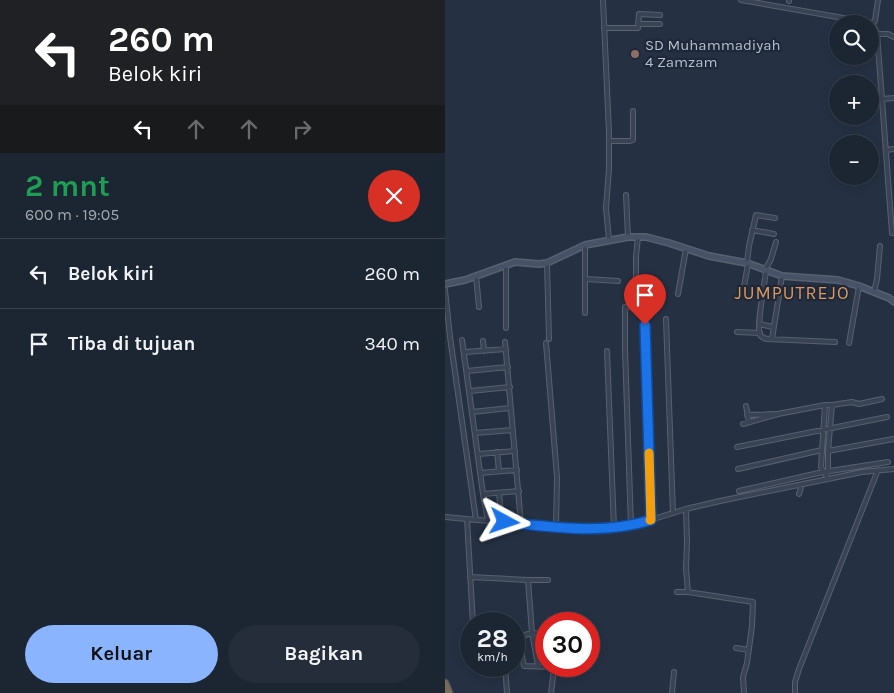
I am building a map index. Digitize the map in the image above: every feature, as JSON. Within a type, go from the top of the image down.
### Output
[{"type":"highway","points":[[445,683],[449,693]]},
{"type":"main road","points":[[445,284],[465,280],[518,262],[539,264],[547,262],[608,237],[637,237],[656,239],[709,256],[747,261],[782,276],[838,280],[875,290],[894,302]]},
{"type":"street","points":[[603,0],[609,141],[606,208],[608,237]]},
{"type":"street","points":[[741,0],[829,15]]},
{"type":"street","points":[[771,5],[772,0]]},
{"type":"street","points":[[876,15],[878,0]]},
{"type":"street","points":[[604,28],[638,28],[638,24],[639,14],[658,15],[658,24],[638,24]]},
{"type":"street","points":[[879,34],[888,34],[894,37]]},
{"type":"street","points":[[879,60],[892,233]]},
{"type":"street","points":[[882,99],[894,98]]},
{"type":"street","points":[[609,141],[633,140],[633,111]]},
{"type":"street","points":[[886,150],[894,149]]},
{"type":"street","points":[[626,195],[628,237]]},
{"type":"street","points":[[743,292],[756,214],[775,218]]},
{"type":"street","points":[[752,230],[774,234]]},
{"type":"street","points":[[636,282],[637,237]]},
{"type":"street","points":[[775,242],[771,259],[766,269],[759,333],[763,338],[835,342]]},
{"type":"street","points":[[585,245],[585,313]]},
{"type":"street","points":[[875,290],[880,246]]},
{"type":"street","points":[[677,294],[686,249]]},
{"type":"street","points":[[547,262],[548,341],[557,477],[556,527]]},
{"type":"street","points":[[506,265],[506,328]]},
{"type":"street","points":[[476,276],[479,306]]},
{"type":"street","points":[[772,339],[782,276]]},
{"type":"street","points":[[586,279],[618,281]]},
{"type":"street","points":[[849,343],[859,286]]},
{"type":"street","points":[[445,290],[448,328],[476,520]]},
{"type":"street","points":[[631,526],[625,306],[645,305],[651,520]]},
{"type":"street","points":[[667,319],[673,513]]},
{"type":"street","points":[[759,324],[773,327]]},
{"type":"street","points":[[737,332],[759,333]]},
{"type":"street","points":[[462,340],[488,521]]},
{"type":"street","points":[[483,341],[484,351]]},
{"type":"street","points":[[505,342],[521,524]]},
{"type":"street","points":[[465,352],[506,349]]},
{"type":"street","points":[[607,351],[614,528]]},
{"type":"street","points":[[467,371],[508,367]]},
{"type":"street","points":[[470,391],[509,386]]},
{"type":"street","points":[[743,424],[825,404],[853,402],[859,404],[882,400]]},
{"type":"street","points":[[825,404],[821,467],[826,474]]},
{"type":"street","points":[[826,474],[832,405]]},
{"type":"street","points":[[746,406],[749,422]]},
{"type":"street","points":[[472,412],[511,408]]},
{"type":"street","points":[[747,415],[778,414]]},
{"type":"street","points":[[737,447],[824,428],[887,417]]},
{"type":"street","points":[[475,434],[513,430]]},
{"type":"street","points":[[828,451],[893,439]]},
{"type":"street","points":[[478,454],[515,450]]},
{"type":"street","points":[[738,469],[822,450]]},
{"type":"street","points":[[497,452],[499,471]]},
{"type":"street","points":[[739,491],[888,462]]},
{"type":"street","points":[[445,517],[556,527],[614,528],[631,526],[720,501],[802,484],[826,474],[894,469]]},
{"type":"street","points":[[480,473],[517,470]]},
{"type":"street","points":[[795,693],[795,682],[799,669],[878,470]]},
{"type":"street","points":[[799,494],[802,484]]},
{"type":"street","points":[[483,494],[519,491]]},
{"type":"street","points":[[487,515],[501,514],[499,493]]},
{"type":"street","points":[[686,509],[688,592]]},
{"type":"street","points":[[467,519],[472,612]]},
{"type":"street","points":[[470,577],[548,580]]},
{"type":"street","points":[[528,580],[535,649]]},
{"type":"street","points":[[677,592],[753,602],[749,650],[743,677],[743,693]]},
{"type":"street","points":[[525,635],[535,632]]},
{"type":"street","points":[[736,648],[749,650]]},
{"type":"street","points":[[672,693],[674,672]]},
{"type":"street","points":[[506,677],[507,693]]},
{"type":"street","points":[[551,693],[554,677]]},
{"type":"slow traffic","points":[[649,453],[650,520]]},
{"type":"place","name":"SD Muhammadiyah 4 Zamzam","points":[[635,54]]},
{"type":"district","name":"JUMPUTREJO","points":[[792,293]]},
{"type":"route","points":[[505,522],[589,529],[631,526],[651,520],[645,325]]}]
